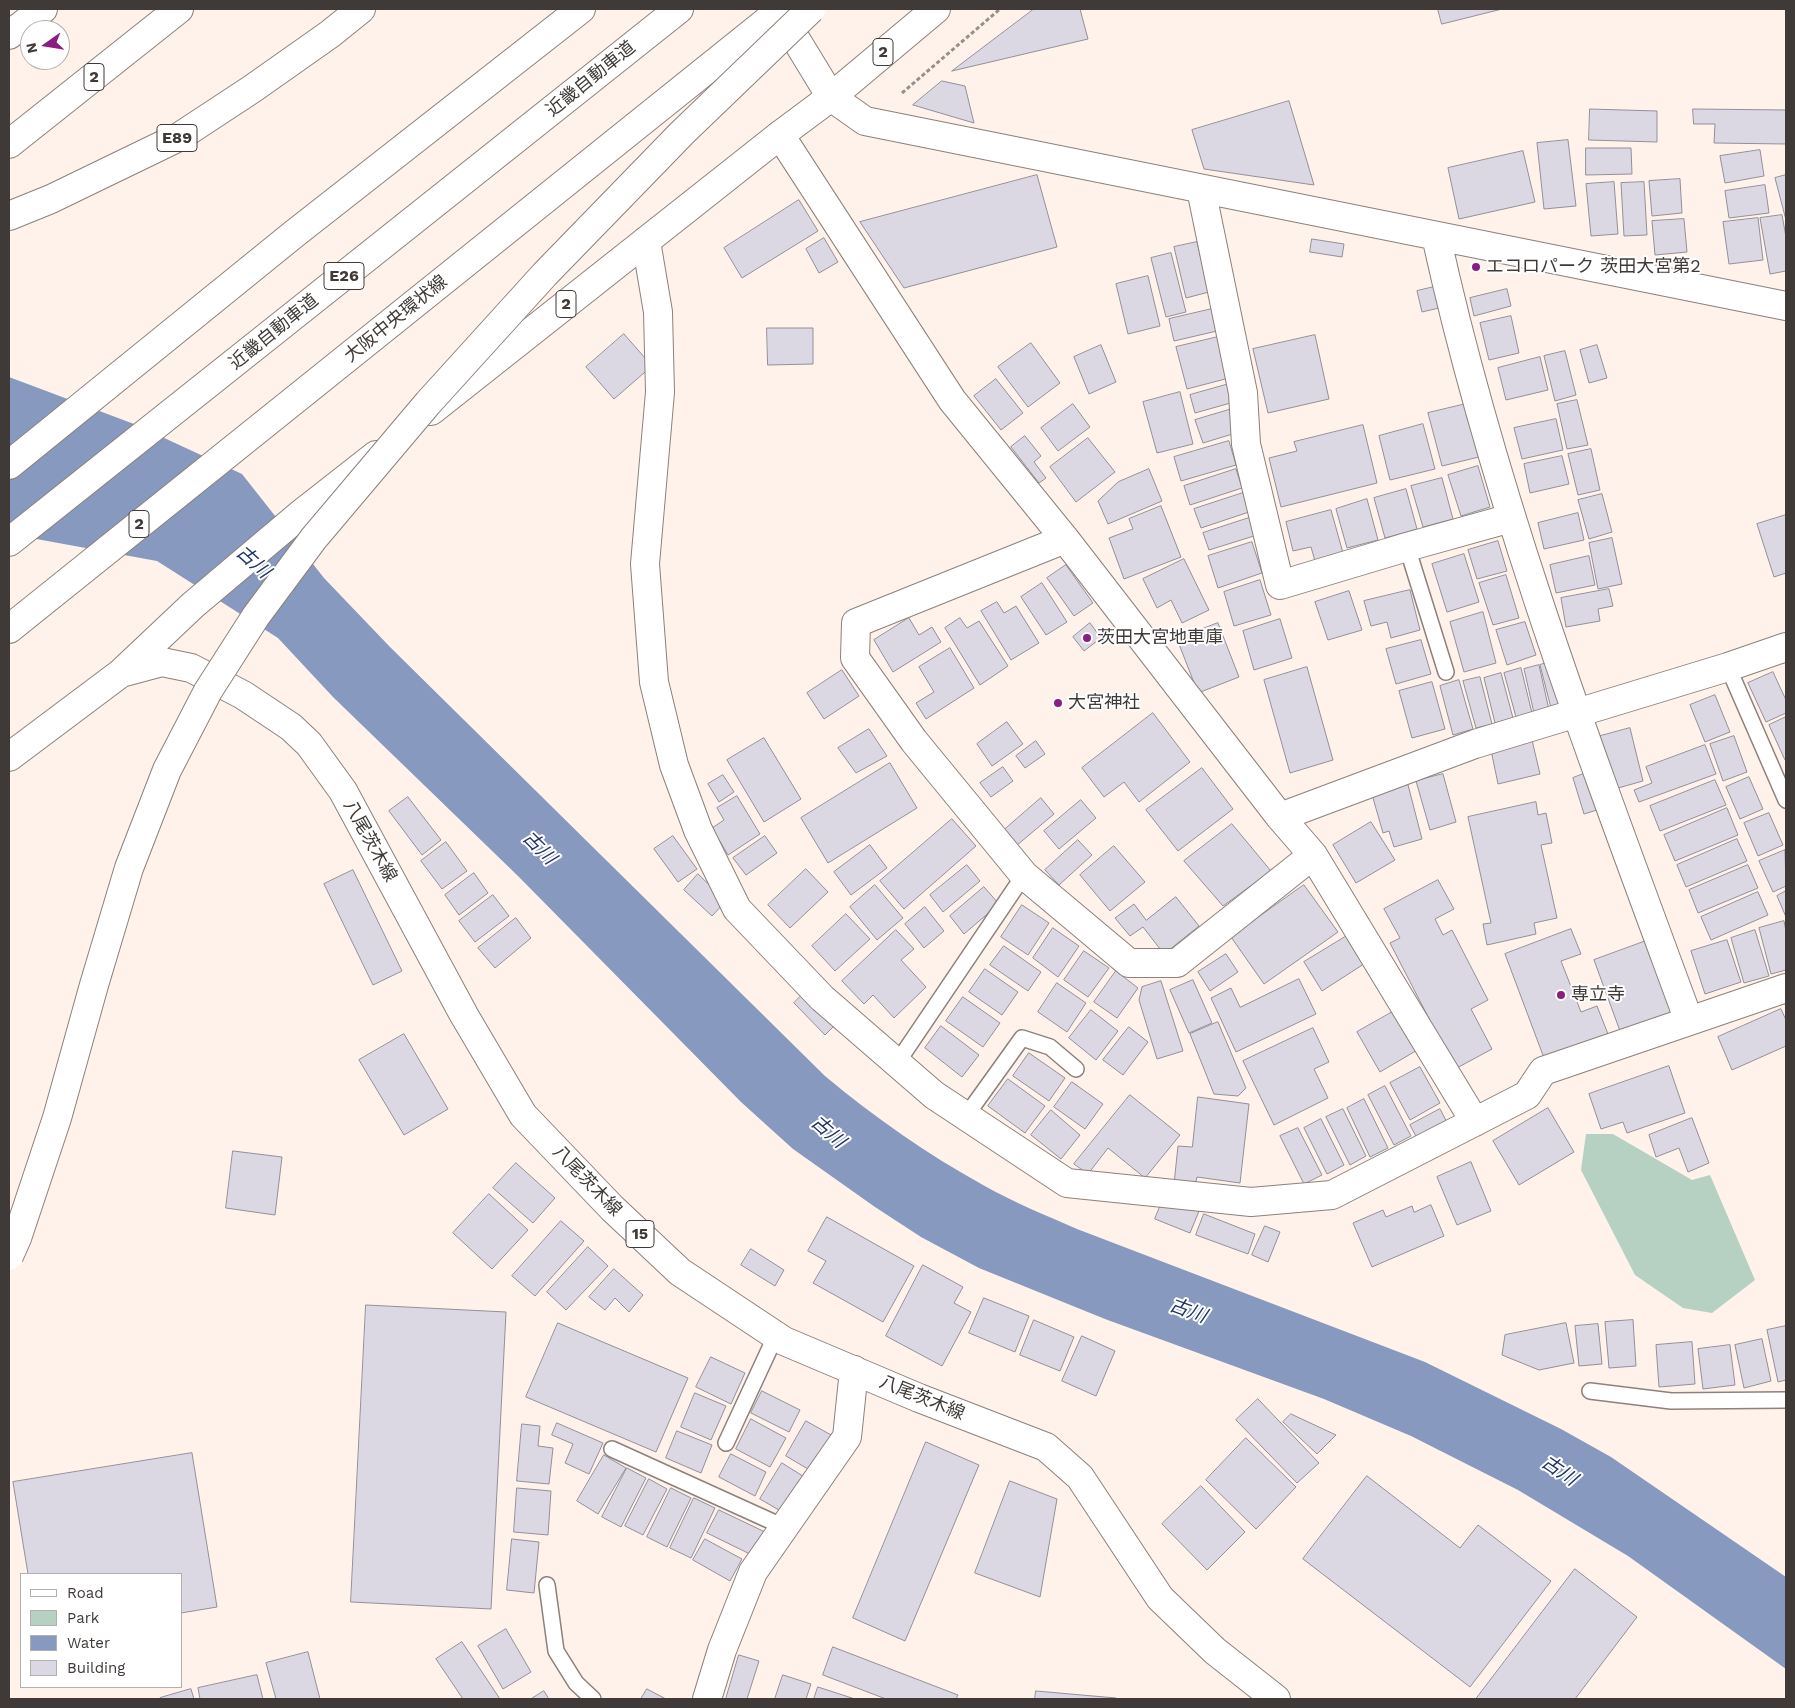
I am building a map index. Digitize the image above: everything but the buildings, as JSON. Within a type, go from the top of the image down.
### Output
[{"type":"main road","points":[[9,35],[43,9]]},
{"type":"main road","name":"2","points":[[9,144],[179,9]]},
{"type":"main road","name":"E89","points":[[9,216],[94,179],[179,137],[330,34],[360,9]]},
{"type":"main road","points":[[9,465],[294,234],[581,9]]},
{"type":"main road","name":"近畿自動車道","points":[[9,542],[680,9]]},
{"type":"main road","points":[[9,1256],[17,1238],[57,1118],[129,868],[167,770],[208,691],[256,616],[314,538],[428,403],[544,274],[682,133],[811,9]]},
{"type":"main road","name":"2","points":[[9,757],[121,673],[193,605],[302,513],[831,97],[936,9]]},
{"type":"main road","points":[[780,10],[831,97],[865,121],[1786,306]]},
{"type":"main road","name":"大阪中央環状線","points":[[9,629],[780,10]]},
{"type":"main road","points":[[780,136],[952,400],[1065,539],[1280,817],[1313,855],[1475,1122]]},
{"type":"main road","points":[[1201,188],[1242,393],[1246,444],[1280,585],[1407,546],[1511,518]]},
{"type":"main road","points":[[1436,236],[1447,286],[1496,473],[1576,713],[1689,1021]]},
{"type":"main road","points":[[646,241],[658,312],[660,392],[645,564],[654,682],[674,765],[698,830],[737,909],[822,998],[934,1095],[1067,1183],[1250,1202],[1332,1195],[1527,1095],[1542,1071],[1786,988]]},
{"type":"main road","points":[[1065,539],[856,623],[855,658],[914,741],[1024,875],[1129,962],[1176,963],[1313,855]]},
{"type":"main road","points":[[1280,817],[1475,744],[1728,668],[1786,647]]},
{"type":"main road","name":"八尾茨木線","points":[[121,673],[162,662],[191,668],[242,695],[291,727],[309,744],[343,791],[464,1015],[523,1115],[612,1208],[680,1272],[784,1341],[920,1398],[1046,1447],[1080,1477],[1160,1598],[1215,1651],[1276,1699]]},
{"type":"main road","points":[[707,1699],[722,1650],[753,1572],[848,1437],[854,1370]]},
{"type":"lane","points":[[1407,546],[1446,672]]},
{"type":"lane","points":[[1728,668],[1786,800]]},
{"type":"lane","points":[[897,1063],[1024,875]]},
{"type":"lane","points":[[966,1116],[1022,1038],[1050,1047],[1076,1069]]},
{"type":"lane","points":[[726,1443],[776,1335]]},
{"type":"lane","points":[[1590,1391],[1671,1401],[1786,1400]]},
{"type":"lane","points":[[612,1449],[784,1527]]},
{"type":"lane","points":[[547,1585],[556,1651],[576,1683],[593,1699]]},
{"type":"path","points":[[898,97],[1000,9]]},
{"type":"green space","points":[[1586,1134],[1613,1134],[1692,1180],[1710,1175],[1755,1280],[1712,1313],[1683,1308],[1635,1275],[1581,1170]]},
{"type":"water","name":"古川","points":[[9,377],[134,424],[242,474],[324,578],[390,647],[825,1076],[862,1106],[921,1148],[1017,1203],[1077,1229],[1425,1362],[1561,1429],[1611,1457],[1786,1577],[1786,1669],[1628,1556],[1518,1490],[1411,1436],[1324,1399],[1105,1319],[979,1268],[921,1237],[793,1149],[741,1102],[518,876],[333,697],[278,638],[157,561],[9,534]]},
{"type":"place","name":"エコロパーク 茨田大宮第2","points":[[1476,267]]},
{"type":"place","name":"茨田大宮地車庫","points":[[1087,638]]},
{"type":"place","name":"大宮神社","points":[[1058,703]]},
{"type":"place","name":"専立寺","points":[[1561,995]]}]
